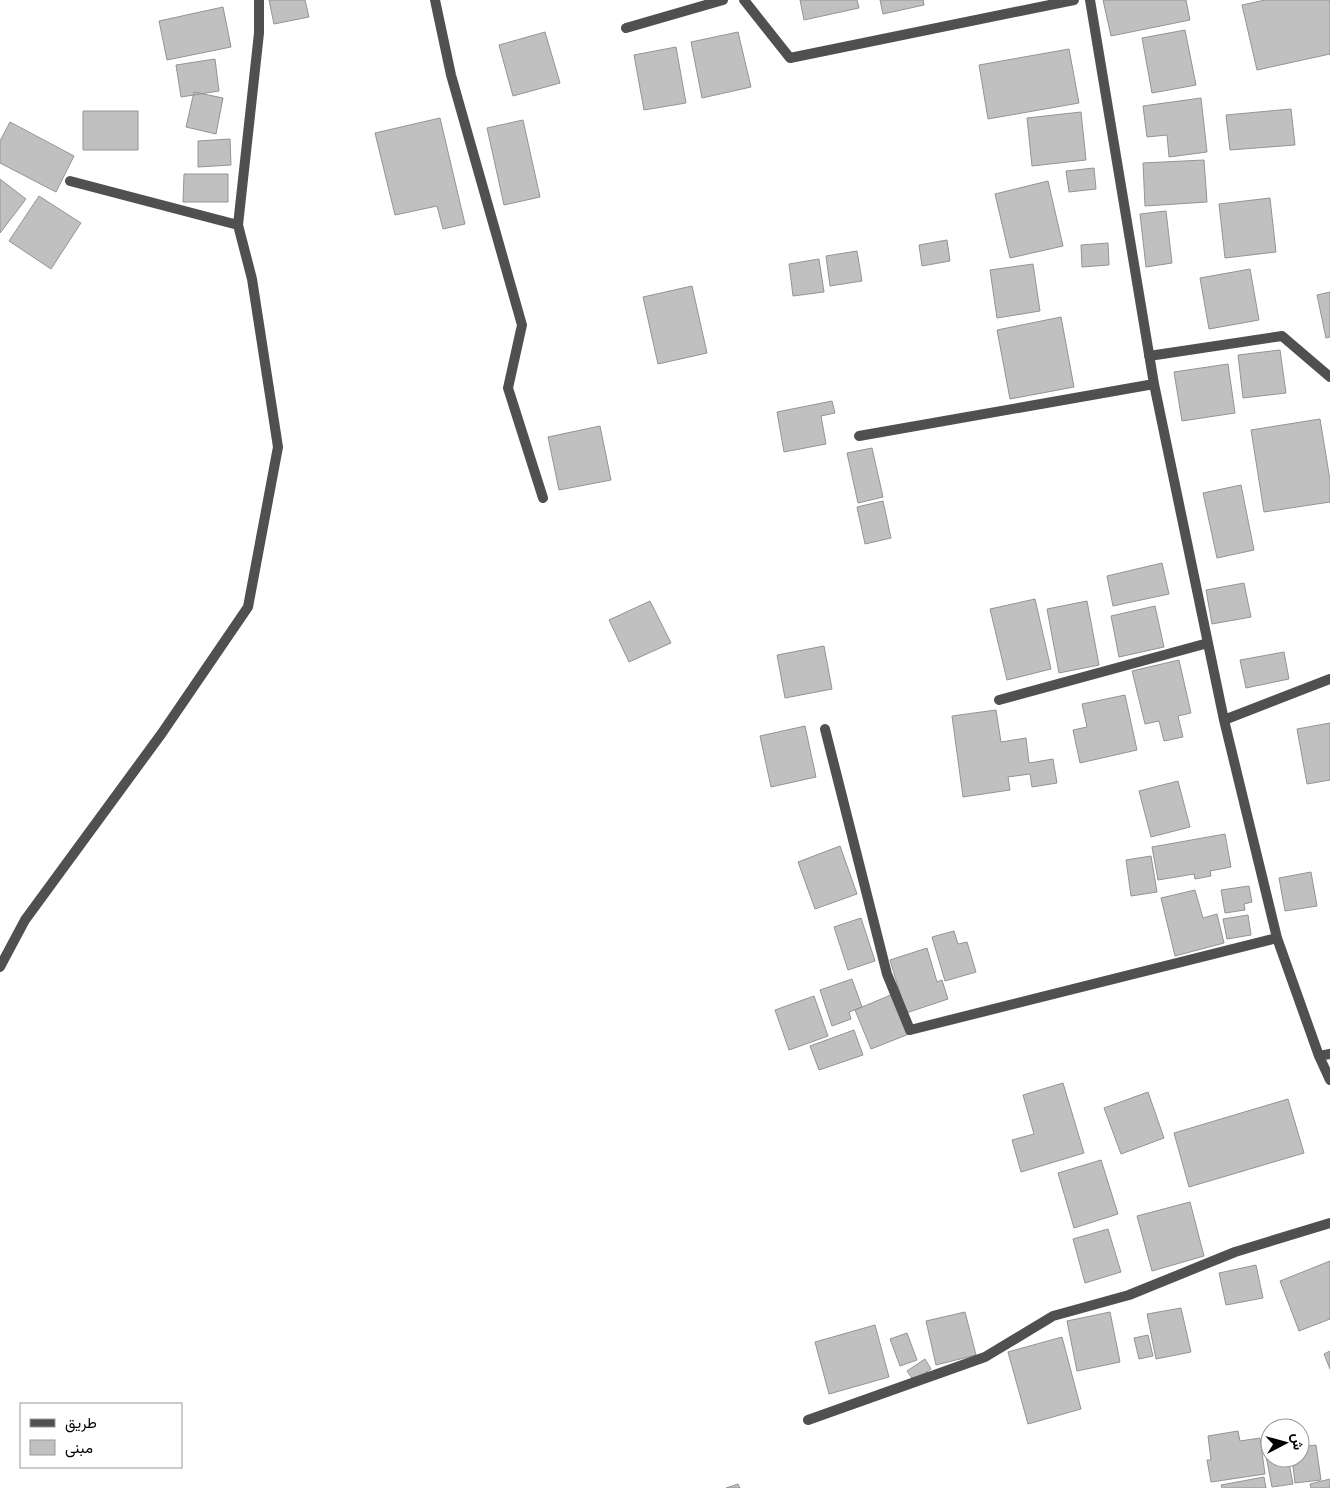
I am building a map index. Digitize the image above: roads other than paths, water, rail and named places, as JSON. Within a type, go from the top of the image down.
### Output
[{"type":"street","points":[[0,967],[25,920],[162,733],[248,607],[278,447],[252,279],[238,225],[259,33],[259,0]]},
{"type":"street","points":[[435,0],[452,75],[522,325],[508,388],[543,498]]},
{"type":"street","points":[[626,28],[723,0]]},
{"type":"street","points":[[744,0],[790,58],[1074,0]]},
{"type":"street","points":[[1090,0],[1154,384],[1224,720],[1277,938],[1319,1056],[1330,1080]]},
{"type":"street","points":[[70,182],[238,225]]},
{"type":"street","points":[[1149,356],[1282,336],[1330,378]]},
{"type":"street","points":[[859,436],[1154,384]]},
{"type":"street","points":[[1000,700],[1208,643]]},
{"type":"street","points":[[1224,720],[1330,679]]},
{"type":"street","points":[[825,729],[886,974],[910,1030],[1277,938]]},
{"type":"street","points":[[1319,1056],[1330,1054]]},
{"type":"street","points":[[808,1420],[986,1358],[1053,1316],[1129,1295],[1235,1252],[1330,1223]]}]
